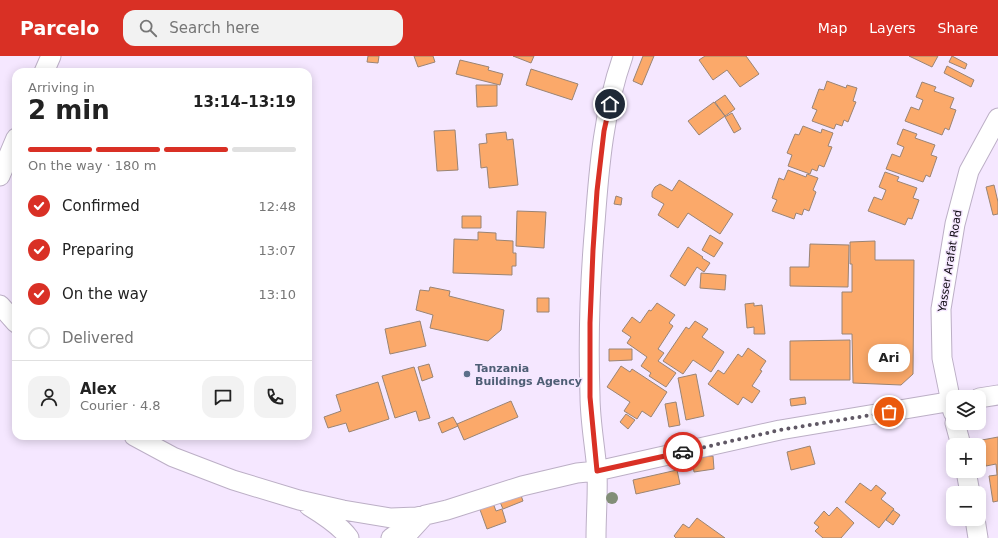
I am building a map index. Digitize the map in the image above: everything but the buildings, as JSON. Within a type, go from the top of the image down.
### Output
[{"type":"street","points":[[46,68],[51,56]]},
{"type":"street","points":[[596,538],[597,471],[590,397],[590,323],[593,250],[597,191],[604,131],[616,77],[624,56]]},
{"type":"street","name":"Yasser Arafat Road","points":[[949,390],[942,358],[941,309],[953,232],[969,171],[998,118]]},
{"type":"street","points":[[0,176],[12,148]]},
{"type":"street","points":[[0,305],[12,318]]},
{"type":"street","points":[[986,397],[998,395]]},
{"type":"street","points":[[141,440],[179,460],[233,480],[299,500],[343,510],[391,518],[417,517],[447,510],[522,486],[577,473],[597,471],[780,430],[946,406]]},
{"type":"street","points":[[299,500],[322,514],[345,532],[349,538]]},
{"type":"street","points":[[391,538],[425,515]]},
{"type":"street","points":[[404,538],[425,515]]},
{"type":"street","points":[[976,526],[978,538]]},
{"type":"way so far","points":[[683,452],[780,430],[889,412]]},
{"type":"place","name":"Tanzania Buildings Agency","points":[[467,374]]},
{"type":"place","name":"Ari","points":[[889,412]]},
{"type":"route","points":[[610,104],[604,131],[597,191],[590,323],[590,397],[597,471],[683,452]]}]
